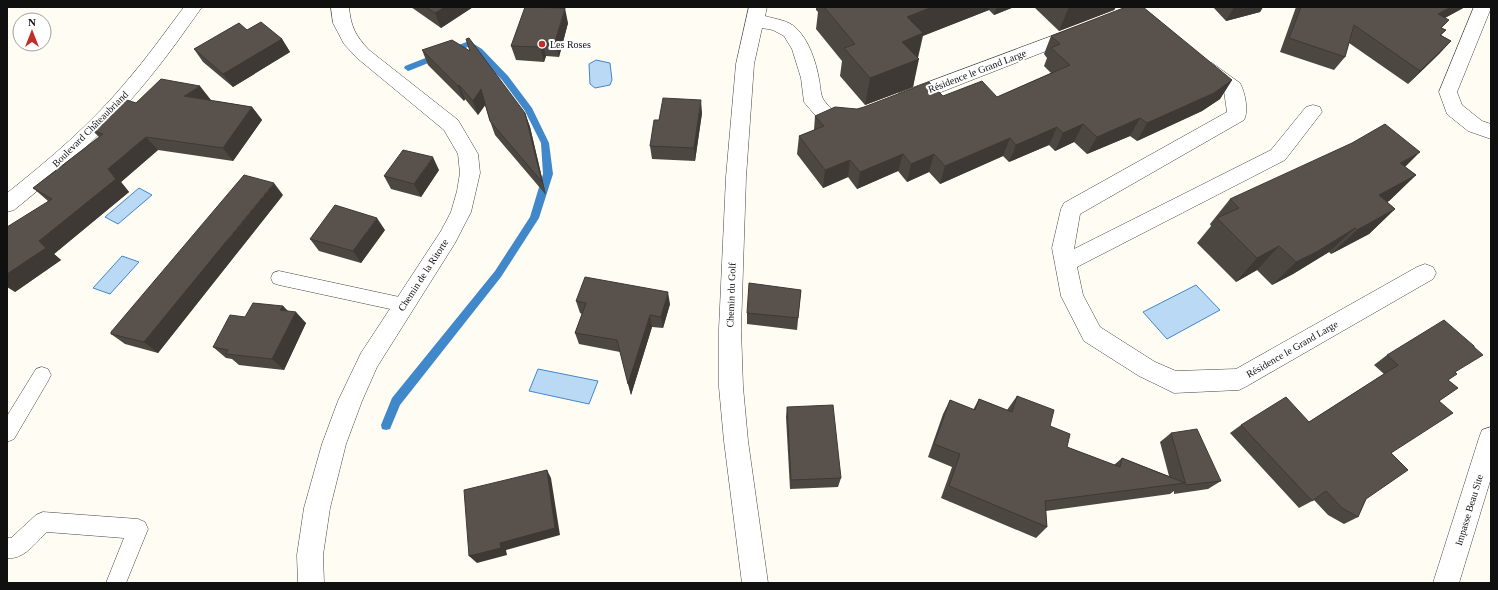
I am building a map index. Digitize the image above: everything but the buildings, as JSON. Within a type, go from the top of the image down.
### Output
[{"type":"street","name":"Boulevard Châteaubriand","points":[[7,204],[41,177],[105,117],[125,96],[193,7]]},
{"type":"street","name":"Chemin de la Ritorte","points":[[311,583],[310,555],[317,508],[334,444],[350,401],[369,360],[448,237],[461,212],[470,173],[468,154],[451,125],[358,50],[350,40],[342,23],[340,7]]},
{"type":"street","points":[[1483,7],[1448,92],[1454,109],[1475,126],[1491,132]]},
{"type":"street","points":[[756,13],[790,32],[801,49],[810,78],[814,102],[827,116],[854,118],[869,112]]},
{"type":"street","name":"Chemin du Golf","points":[[755,583],[731,387],[730,336],[736,177],[745,64],[756,13]]},
{"type":"street","name":"Résidence le Grand Large","points":[[891,103],[1093,27]]},
{"type":"street","name":"Résidence le Grand Large","points":[[1191,54],[1233,88],[1237,116],[1071,209],[1063,248],[1072,296],[1092,334],[1147,369],[1174,382],[1239,379],[1425,273]]},
{"type":"street","points":[[1066,263],[1278,155],[1314,112]]},
{"type":"street","name":"Impasse Beau Site","points":[[1446,583],[1491,438]]},
{"type":"lane","points":[[279,278],[404,305]]},
{"type":"lane","points":[[7,433],[42,375]]},
{"type":"lane","points":[[7,548],[15,548],[43,522],[138,529],[116,583]]},
{"type":"water","points":[[596,60],[610,63],[612,80],[610,85],[595,88],[590,84],[589,64]]},
{"type":"water","points":[[139,188],[152,195],[118,224],[105,217]]},
{"type":"water","points":[[122,256],[139,262],[110,294],[93,288]]},
{"type":"water","points":[[1196,285],[1220,310],[1167,339],[1143,312]]},
{"type":"water","points":[[538,369],[598,381],[589,404],[529,391]]},
{"type":"waterway","points":[[386,425],[396,402],[498,274],[534,218],[548,174],[545,143],[529,110],[505,78],[479,51],[469,44],[408,68]]},
{"type":"place","name":"Les Roses","points":[[542,44]]}]
